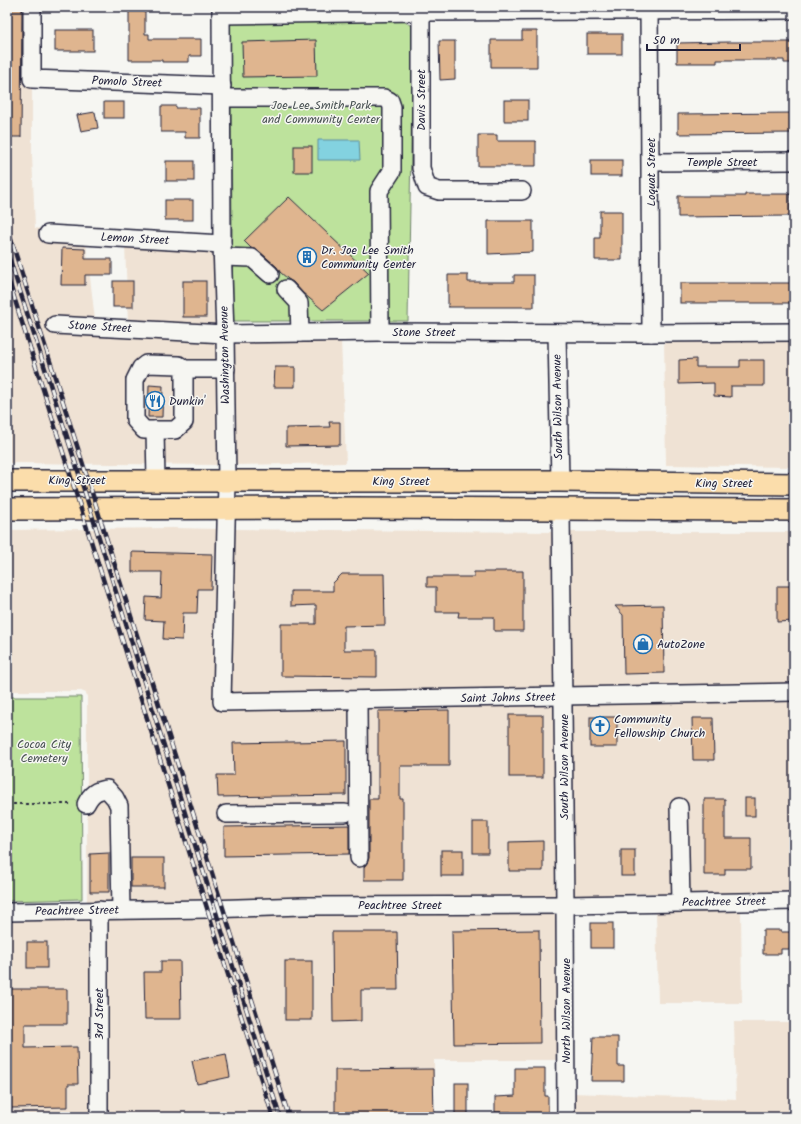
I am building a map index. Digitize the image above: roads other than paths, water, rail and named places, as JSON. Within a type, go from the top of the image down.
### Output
[{"type":"main road","name":"King Street","points":[[7,481],[560,481],[794,484]]},
{"type":"main road","points":[[408,509],[464,499],[530,495],[544,492],[560,481]]},
{"type":"main road","points":[[561,510],[566,502],[575,498],[594,495],[682,493],[705,489],[724,483]]},
{"type":"main road","points":[[7,509],[794,510]]},
{"type":"street","name":"Pomolo Street","points":[[32,7],[32,78],[222,92],[384,98],[390,101],[392,107],[392,171],[379,191],[380,332]]},
{"type":"street","points":[[221,11],[421,12],[553,9],[784,9]]},
{"type":"street","name":"Loquat Street","points":[[649,9],[651,333]]},
{"type":"street","name":"Washington Avenue","points":[[221,11],[222,251],[226,370],[227,481],[222,702]]},
{"type":"street","name":"Davis Street","points":[[421,12],[421,168],[427,187],[439,191],[522,191]]},
{"type":"street","name":"Temple Street","points":[[651,162],[794,162]]},
{"type":"street","name":"Lemon Street","points":[[48,234],[222,251],[252,258],[270,274]]},
{"type":"street","points":[[286,290],[299,303],[300,333]]},
{"type":"street","name":"Stone Street","points":[[55,325],[225,334],[380,332],[794,332]]},
{"type":"street","name":"South Wilson Avenue","points":[[557,333],[560,481]]},
{"type":"street","points":[[144,425],[175,430],[184,422],[184,377],[179,365],[146,364],[141,368],[135,380],[144,425],[156,480]]},
{"type":"street","points":[[184,377],[226,370]]},
{"type":"street","name":"South Wilson Avenue","points":[[561,510],[565,905]]},
{"type":"street","name":"Saint Johns Street","points":[[222,702],[794,692]]},
{"type":"street","points":[[358,700],[359,858]]},
{"type":"street","points":[[86,804],[92,794],[98,790],[107,789],[116,798],[119,806],[120,910]]},
{"type":"street","points":[[679,807],[681,903]]},
{"type":"street","points":[[226,814],[345,813]]},
{"type":"street","name":"Peachtree Street","points":[[7,912],[303,906],[565,905],[794,901]]},
{"type":"street","name":"North Wilson Avenue","points":[[565,905],[566,1117]]},
{"type":"street","name":"3rd Street","points":[[98,910],[99,1117]]},
{"type":"water","points":[[318,140],[359,140],[360,160],[318,160]]},
{"type":"railway","points":[[7,227],[289,1117]]},
{"type":"railway","points":[[7,251],[81,480],[280,1117]]},
{"type":"railway","points":[[7,275],[273,1117]]},
{"type":"place","name":"Dr. Joe Lee Smith Community Center","points":[[307,257]]},
{"type":"place","name":"Dunkin'","points":[[155,401]]},
{"type":"place","name":"AutoZone","points":[[643,644]]},
{"type":"place","name":"Community Fellowship Church","points":[[600,726]]},
{"type":"park label","name":"Joe Lee Smith Park and Community Center","points":[[321,112]]},
{"type":"park label","name":"Cocoa City Cemetery","points":[[44,751]]}]
